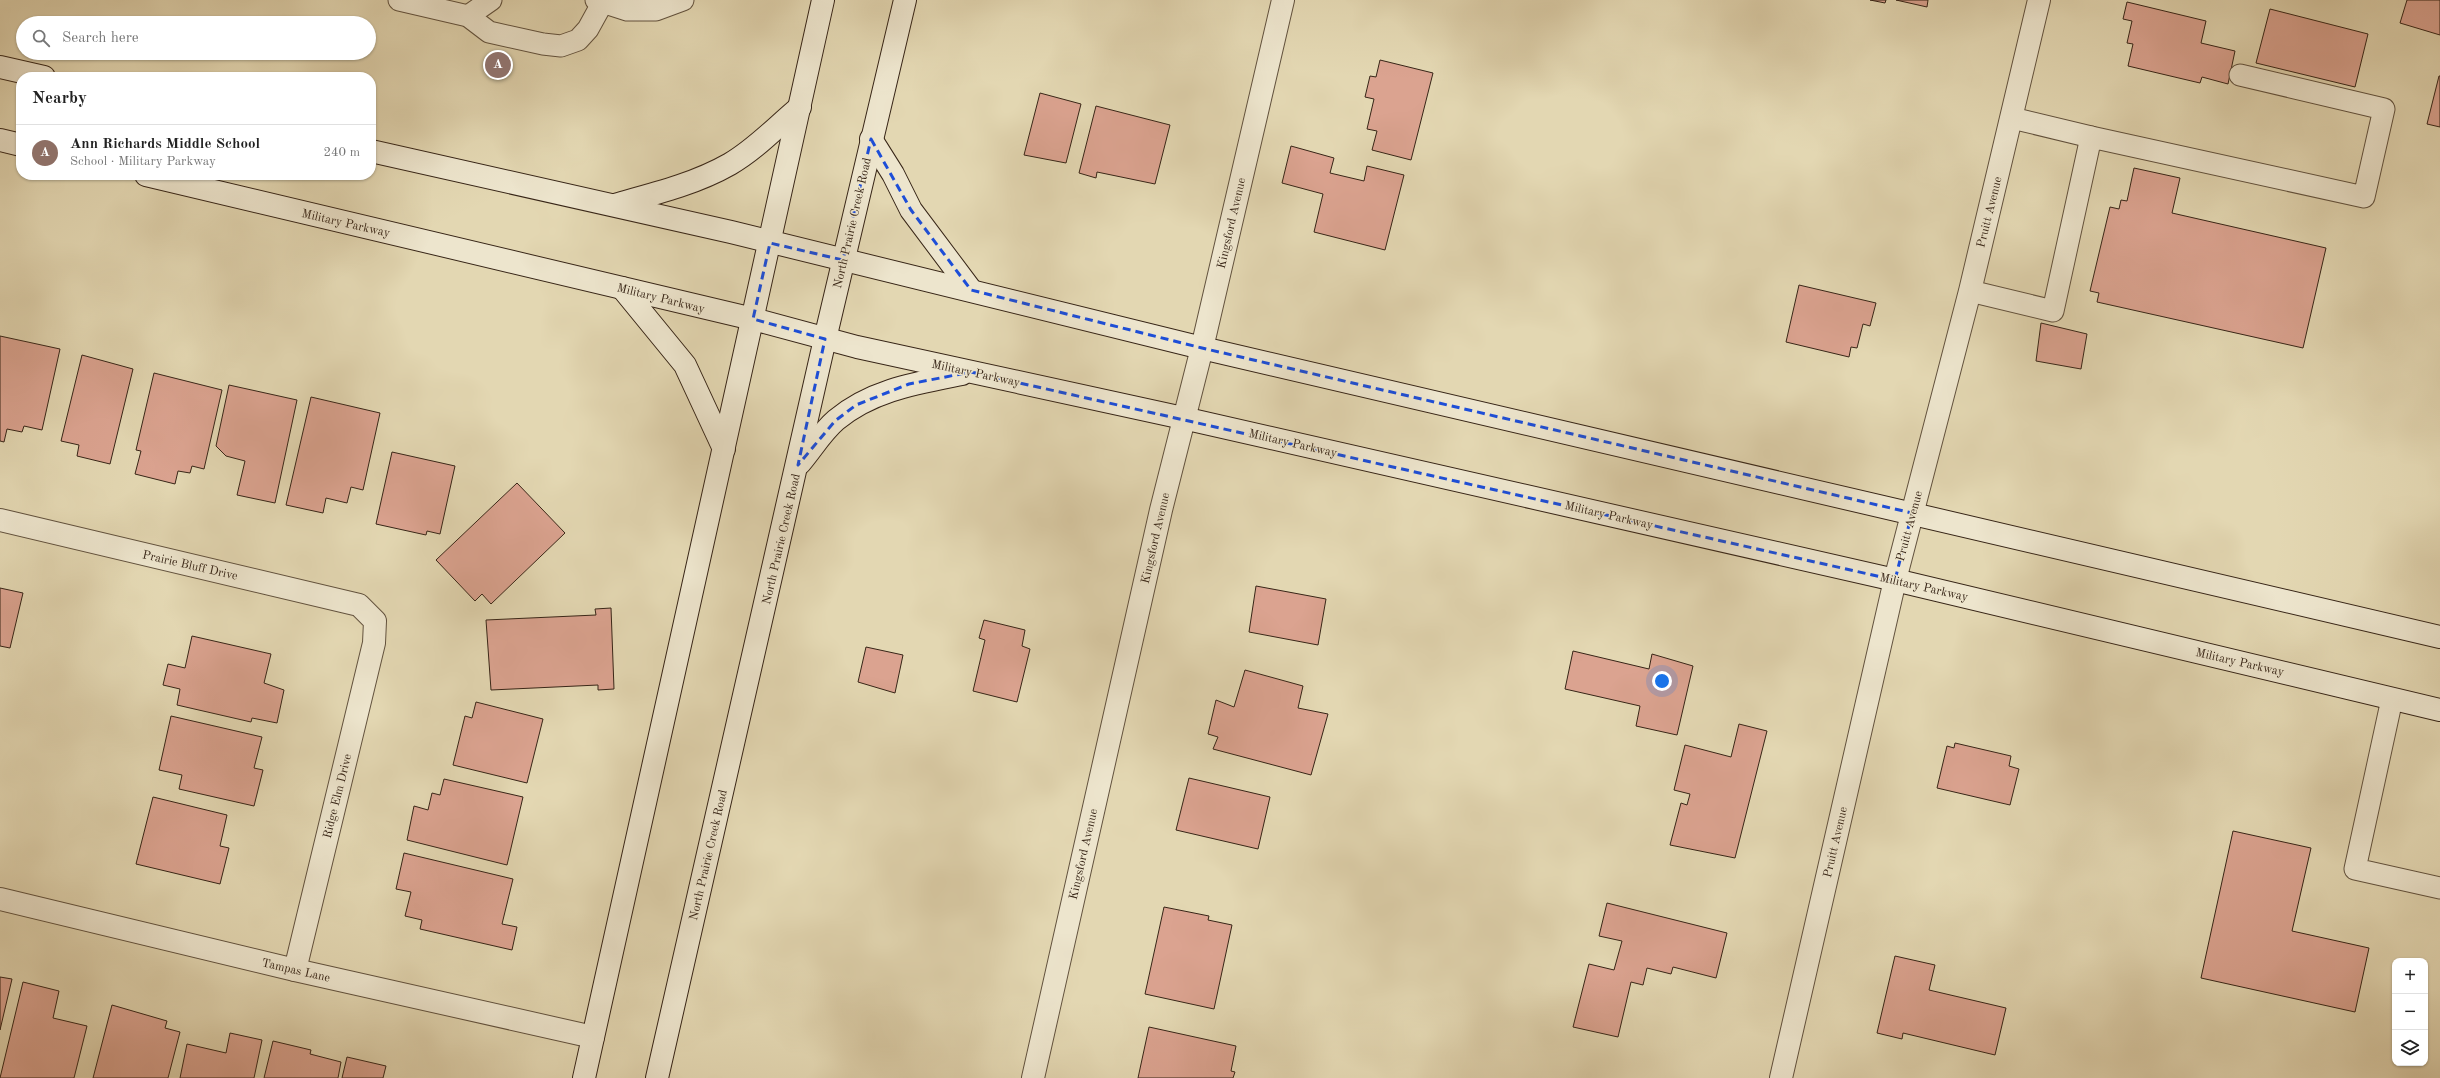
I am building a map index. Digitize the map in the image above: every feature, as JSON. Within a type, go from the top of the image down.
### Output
[{"type":"main road","points":[[584,1078],[824,0]]},
{"type":"main road","name":"North Prairie Creek Road","points":[[656,1078],[798,465],[843,260],[905,0]]},
{"type":"main road","name":"Kingsford Avenue","points":[[1033,1078],[1183,418],[1202,348],[1283,0]]},
{"type":"main road","name":"Pruitt Avenue","points":[[1781,1078],[1895,580],[1970,291],[2039,0]]},
{"type":"main road","points":[[0,67],[22,72]]},
{"type":"main road","points":[[612,206],[668,190],[711,174],[747,152],[800,107]]},
{"type":"main road","points":[[871,139],[893,174],[911,210],[971,290]]},
{"type":"main road","points":[[0,140],[16,144]]},
{"type":"main road","points":[[376,152],[971,290],[1202,348],[2440,637]]},
{"type":"main road","name":"Military Parkway","points":[[167,180],[622,288],[825,339],[1183,418],[1895,580],[2440,710]]},
{"type":"main road","points":[[622,288],[686,365],[724,449]]},
{"type":"main road","points":[[798,465],[835,421],[856,405],[876,395],[909,384],[971,372]]},
{"type":"main road","name":"Prairie Bluff Drive","points":[[0,520],[359,605],[375,621]]},
{"type":"main road","name":"Ridge Elm Drive","points":[[295,970],[374,643],[375,621]]},
{"type":"main road","name":"Tampas Lane","points":[[0,899],[295,970],[593,1037]]},
{"type":"lane","points":[[399,0],[468,16],[489,32],[543,44],[561,46],[578,40],[588,29],[601,1],[627,10],[656,10],[683,0]]},
{"type":"lane","points":[[468,16],[491,0]]},
{"type":"lane","points":[[2012,118],[2364,197],[2384,109],[2240,75]]},
{"type":"lane","points":[[1970,291],[2053,311],[2091,136]]},
{"type":"lane","points":[[2392,699],[2355,869],[2440,888]]},
{"type":"highlighted area","points":[[871,139],[911,210],[971,290],[1202,348],[1912,513],[1895,580],[971,372],[909,384],[856,405],[835,421],[798,465],[825,339],[753,319],[770,243],[843,260]]},
{"type":"building","points":[[1870,0],[1886,0],[1885,3]]},
{"type":"building","points":[[1896,0],[1928,0],[1927,7]]},
{"type":"building","points":[[2407,0],[2440,0],[2440,35],[2400,23]]},
{"type":"building","points":[[2127,2],[2206,21],[2201,43],[2235,51],[2228,84],[2202,77],[2200,83],[2128,66],[2133,44],[2127,43],[2132,21],[2123,19]]},
{"type":"building","points":[[2270,9],[2368,34],[2355,87],[2256,63]]},
{"type":"building","points":[[1380,60],[1433,73],[1411,160],[1372,150],[1377,131],[1367,129],[1374,99],[1365,97],[1370,76],[1376,77]]},
{"type":"building","points":[[2440,76],[2440,127],[2427,124]]},
{"type":"building","points":[[1040,93],[1081,104],[1066,163],[1024,155]]},
{"type":"building","points":[[1096,106],[1170,125],[1155,184],[1097,172],[1096,178],[1079,173]]},
{"type":"building","points":[[1291,146],[1334,158],[1330,173],[1364,181],[1367,166],[1404,175],[1385,250],[1314,232],[1323,194],[1282,183]]},
{"type":"building","points":[[2134,168],[2180,178],[2172,213],[2326,248],[2303,348],[2097,302],[2099,293],[2090,291],[2110,207],[2119,209],[2121,200],[2127,201]]},
{"type":"building","points":[[1799,285],[1876,303],[1870,326],[1863,324],[1857,348],[1851,347],[1849,357],[1786,342]]},
{"type":"building","points":[[2041,323],[2087,334],[2081,369],[2036,361]]},
{"type":"building","points":[[0,336],[60,349],[42,430],[24,426],[22,432],[7,429],[4,442],[0,441]]},
{"type":"building","points":[[82,355],[133,369],[110,464],[77,456],[79,445],[61,441]]},
{"type":"building","points":[[154,373],[222,390],[204,469],[192,466],[190,473],[178,471],[175,484],[135,474],[141,451],[136,450]]},
{"type":"building","points":[[229,385],[297,400],[275,503],[237,495],[245,461],[226,456],[216,446]]},
{"type":"building","points":[[311,397],[380,413],[363,490],[351,487],[347,503],[326,498],[323,513],[286,505]]},
{"type":"building","points":[[392,452],[455,466],[440,534],[427,531],[426,535],[376,524]]},
{"type":"building","points":[[517,483],[565,533],[491,604],[482,594],[475,601],[436,560]]},
{"type":"building","points":[[1256,586],[1326,599],[1318,645],[1249,632]]},
{"type":"building","points":[[0,588],[23,593],[10,648],[0,646]]},
{"type":"building","points":[[611,608],[614,689],[598,690],[598,685],[491,690],[486,620],[596,615],[595,609]]},
{"type":"building","points":[[984,620],[1025,630],[1022,646],[1030,649],[1017,702],[973,691],[985,640],[979,638]]},
{"type":"building","points":[[192,636],[271,654],[264,683],[284,690],[277,723],[252,718],[251,722],[177,705],[180,689],[163,685],[168,664],[185,668]]},
{"type":"building","points":[[866,647],[903,655],[895,693],[858,682]]},
{"type":"building","points":[[1573,651],[1649,669],[1652,654],[1693,666],[1677,735],[1636,726],[1640,706],[1565,689]]},
{"type":"building","points":[[1245,670],[1303,686],[1298,708],[1328,714],[1311,775],[1213,749],[1218,737],[1208,734],[1216,700],[1234,707]]},
{"type":"building","points":[[476,702],[543,719],[527,783],[453,765],[465,716],[472,718]]},
{"type":"building","points":[[171,716],[262,737],[254,768],[263,770],[254,806],[179,789],[182,775],[159,770]]},
{"type":"building","points":[[1739,724],[1767,731],[1735,858],[1670,845],[1681,803],[1687,805],[1690,794],[1674,790],[1685,745],[1731,757]]},
{"type":"building","points":[[1955,743],[2011,756],[2009,766],[2019,769],[2010,805],[1937,788],[1947,746],[1954,748]]},
{"type":"building","points":[[1189,778],[1270,797],[1258,849],[1176,830]]},
{"type":"building","points":[[444,779],[523,797],[507,865],[407,840],[414,806],[428,810],[432,793],[440,795]]},
{"type":"building","points":[[153,797],[227,815],[220,846],[229,848],[220,884],[136,864]]},
{"type":"building","points":[[2233,831],[2311,848],[2292,931],[2369,948],[2355,1012],[2201,978]]},
{"type":"building","points":[[404,853],[513,879],[502,924],[517,927],[512,950],[420,929],[422,920],[405,916],[411,892],[396,889]]},
{"type":"building","points":[[1607,903],[1727,933],[1716,978],[1673,967],[1671,974],[1647,968],[1643,985],[1631,982],[1618,1037],[1573,1027],[1589,964],[1614,970],[1622,941],[1599,936]]},
{"type":"building","points":[[1164,907],[1209,916],[1208,920],[1232,925],[1214,1009],[1145,994]]},
{"type":"building","points":[[1895,956],[1935,965],[1929,990],[2006,1008],[1995,1055],[1903,1033],[1902,1039],[1877,1033]]},
{"type":"building","points":[[0,977],[12,979],[0,1030]]},
{"type":"building","points":[[23,982],[59,991],[53,1018],[87,1026],[74,1078],[0,1078]]},
{"type":"building","points":[[112,1005],[167,1021],[165,1028],[180,1032],[168,1078],[93,1078]]},
{"type":"building","points":[[1149,1027],[1236,1046],[1231,1071],[1235,1072],[1233,1078],[1138,1078]]},
{"type":"building","points":[[230,1033],[262,1040],[254,1078],[180,1078],[187,1044],[226,1053]]},
{"type":"building","points":[[273,1041],[311,1050],[310,1054],[341,1062],[338,1078],[264,1078]]},
{"type":"building","points":[[347,1057],[386,1066],[383,1078],[342,1078]]},
{"type":"place","name":"Ann Richards Middle School","points":[[498,65]]}]
